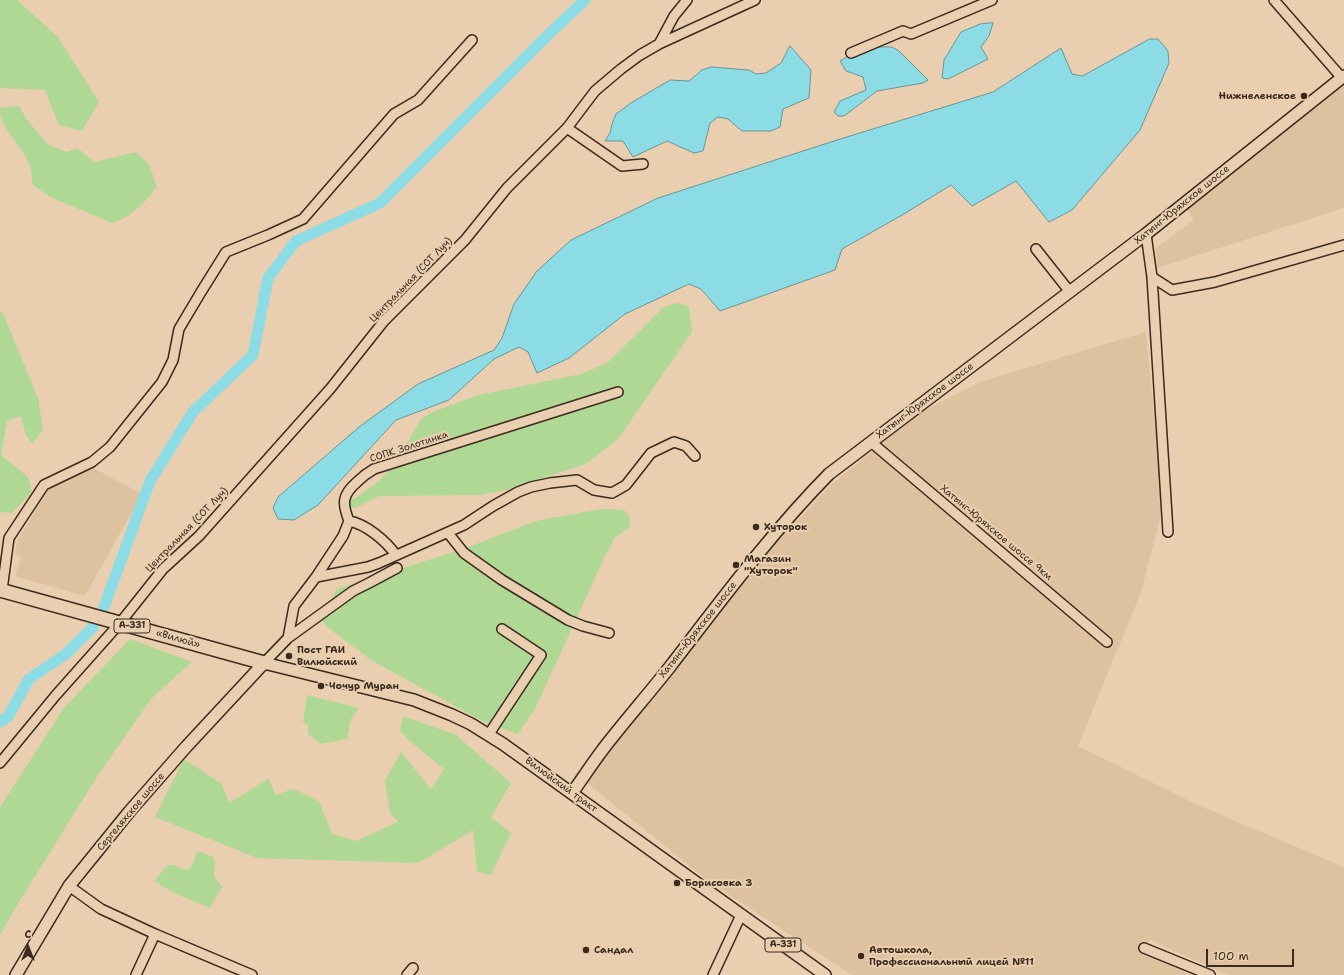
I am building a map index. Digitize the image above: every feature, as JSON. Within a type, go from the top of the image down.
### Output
[{"type":"highway","name":"«Вилюй»","points":[[1,590],[264,663]]},
{"type":"main road","name":"Хатынг-Юряхское шоссе","points":[[572,793],[610,740],[669,668],[702,623],[746,568],[796,509],[829,474],[1146,234],[1343,77]]},
{"type":"main road","name":"Вилюйский тракт","points":[[264,663],[414,700],[452,715],[489,734],[825,975]]},
{"type":"main road","name":"Сергеляхское шоссе","points":[[16,975],[69,886],[129,812],[186,747],[264,663]]},
{"type":"street","points":[[659,44],[674,16],[687,0]]},
{"type":"street","name":"Центральная (СОТ Луч)","points":[[0,762],[56,695],[120,623],[163,569],[199,536],[330,389],[384,321],[465,240],[507,188],[567,128],[596,90],[606,80],[640,55],[659,44],[755,0]]},
{"type":"street","points":[[851,53],[903,31],[911,34],[992,0]]},
{"type":"street","points":[[1274,0],[1343,77]]},
{"type":"street","points":[[1,590],[9,538],[44,485],[92,462],[110,447],[162,382],[173,360],[179,329],[226,252],[303,219],[394,114],[418,100],[472,40]]},
{"type":"street","points":[[567,128],[622,166],[643,164]]},
{"type":"street","points":[[1146,234],[1152,278],[1168,532]]},
{"type":"street","points":[[1152,278],[1172,290],[1215,282],[1344,245]]},
{"type":"street","points":[[1036,248],[1070,292]]},
{"type":"street","name":"СОПК Золотинка","points":[[349,521],[344,510],[346,493],[350,487],[366,473],[374,469],[618,392]]},
{"type":"street","points":[[316,577],[368,567],[448,533],[518,492],[531,487],[577,480],[594,490],[612,493],[626,485],[650,453],[674,442],[686,446],[695,456]]},
{"type":"street","name":"Хатынг-Юряхское шоссе 9км","points":[[871,442],[1107,642]]},
{"type":"street","points":[[288,638],[294,606],[316,577],[343,536],[349,521],[355,522],[378,536],[389,545],[396,555]]},
{"type":"street","points":[[448,533],[464,553],[502,580],[568,620],[609,633]]},
{"type":"street","points":[[264,663],[288,638],[353,591],[397,568]]},
{"type":"street","points":[[489,734],[541,656],[502,629]]},
{"type":"street","points":[[69,886],[101,909],[155,934],[252,975]]},
{"type":"street","points":[[713,975],[741,915]]},
{"type":"street","points":[[136,975],[155,934]]},
{"type":"street","points":[[1144,948],[1210,975]]},
{"type":"street","points":[[406,975],[414,968]]},
{"type":"shaded area","points":[[1344,85],[1344,208],[1157,268],[1156,248],[1194,220],[1186,209]]},
{"type":"shaded area","points":[[1146,332],[1163,507],[1141,592],[1078,746],[1200,806],[1344,867],[1344,975],[1228,975],[1150,940],[1138,950],[1190,975],[852,975],[708,881],[586,782],[753,568],[832,484],[921,412],[980,382]]},
{"type":"shaded area","points":[[93,468],[142,494],[85,596],[15,576],[21,557],[15,554],[18,540],[50,487]]},
{"type":"green space","points":[[0,0],[17,0],[58,37],[99,102],[82,131],[59,125],[45,90],[0,88]]},
{"type":"green space","points":[[19,106],[26,118],[47,144],[67,152],[77,148],[95,162],[136,152],[149,164],[157,187],[142,204],[131,213],[119,221],[112,223],[50,197],[32,184],[28,162],[23,152],[5,127],[1,118],[0,108]]},
{"type":"green space","points":[[677,303],[689,306],[692,332],[618,439],[586,464],[506,490],[479,495],[379,496],[356,508],[337,505],[341,501],[354,499],[380,480],[395,463],[422,418],[432,412],[479,395],[581,374],[607,363],[664,307]]},
{"type":"green space","points":[[0,311],[3,313],[38,398],[43,429],[33,444],[26,435],[21,416],[7,421],[1,455],[28,477],[32,492],[12,513],[0,512]]},
{"type":"green space","points":[[601,509],[624,510],[630,517],[630,527],[615,538],[606,554],[535,709],[518,734],[482,721],[371,660],[326,626],[320,617],[337,589],[463,549],[536,521]]},
{"type":"green space","points":[[130,639],[192,662],[152,698],[98,775],[0,935],[0,807],[64,708]]},
{"type":"green space","points":[[307,695],[359,708],[351,719],[347,739],[321,744],[308,734],[308,725],[303,723]]},
{"type":"green space","points":[[403,716],[456,735],[511,783],[491,817],[511,833],[491,875],[477,872],[473,830],[418,863],[257,858],[155,817],[184,759],[222,784],[229,803],[269,778],[275,795],[294,789],[319,801],[332,834],[356,841],[398,822],[390,813],[385,780],[401,752],[431,789],[444,769],[400,731]]},
{"type":"green space","points":[[198,851],[213,857],[215,862],[214,876],[222,887],[210,908],[176,894],[154,881],[168,865],[173,865],[188,870],[192,865]]},
{"type":"water","points":[[993,23],[989,36],[981,47],[988,59],[948,79],[942,78],[944,60],[961,32],[980,24]]},
{"type":"water","points":[[1150,39],[1158,39],[1168,51],[1169,63],[1140,130],[1072,210],[1049,222],[1016,181],[972,206],[951,185],[904,214],[842,249],[835,270],[720,311],[701,289],[689,284],[625,314],[569,358],[537,373],[528,352],[519,347],[494,359],[449,400],[396,420],[318,505],[294,520],[278,519],[273,508],[278,497],[359,427],[418,384],[494,350],[502,338],[514,304],[537,271],[571,240],[658,198],[837,140],[993,92],[1061,48],[1072,74],[1082,76]]},
{"type":"water","points":[[790,46],[811,70],[809,98],[783,109],[780,127],[771,131],[742,131],[728,119],[718,117],[710,123],[703,151],[694,153],[667,141],[633,157],[623,141],[605,141],[610,133],[616,114],[631,103],[670,80],[689,81],[702,70],[711,67],[749,70],[756,74],[766,73],[781,63]]},
{"type":"water","points":[[880,47],[892,47],[899,51],[928,80],[923,83],[877,91],[844,116],[838,116],[834,112],[840,101],[866,90],[863,77],[846,71],[840,61],[853,53]]},
{"type":"waterway","points":[[104,607],[150,481],[193,412],[253,355],[268,278],[296,241],[380,203],[585,0]]},
{"type":"waterway","points":[[0,722],[8,717],[29,679],[66,654],[93,627]]},
{"type":"place","name":"Нижнеленское","points":[[1304,96]]},
{"type":"place","name":"Хуторок","points":[[756,527]]},
{"type":"place","name":"Магазин \"Хуторок\"","points":[[736,565]]},
{"type":"place","name":"Пост ГАИ Вилюйский","points":[[289,656]]},
{"type":"place","name":"Чочур Муран","points":[[321,686]]},
{"type":"place","name":"Борисовка 3","points":[[677,883]]},
{"type":"place","name":"Сандал","points":[[586,950]]},
{"type":"place","name":"Автошкола, Профессиональный лицей №11","points":[[861,956]]}]
